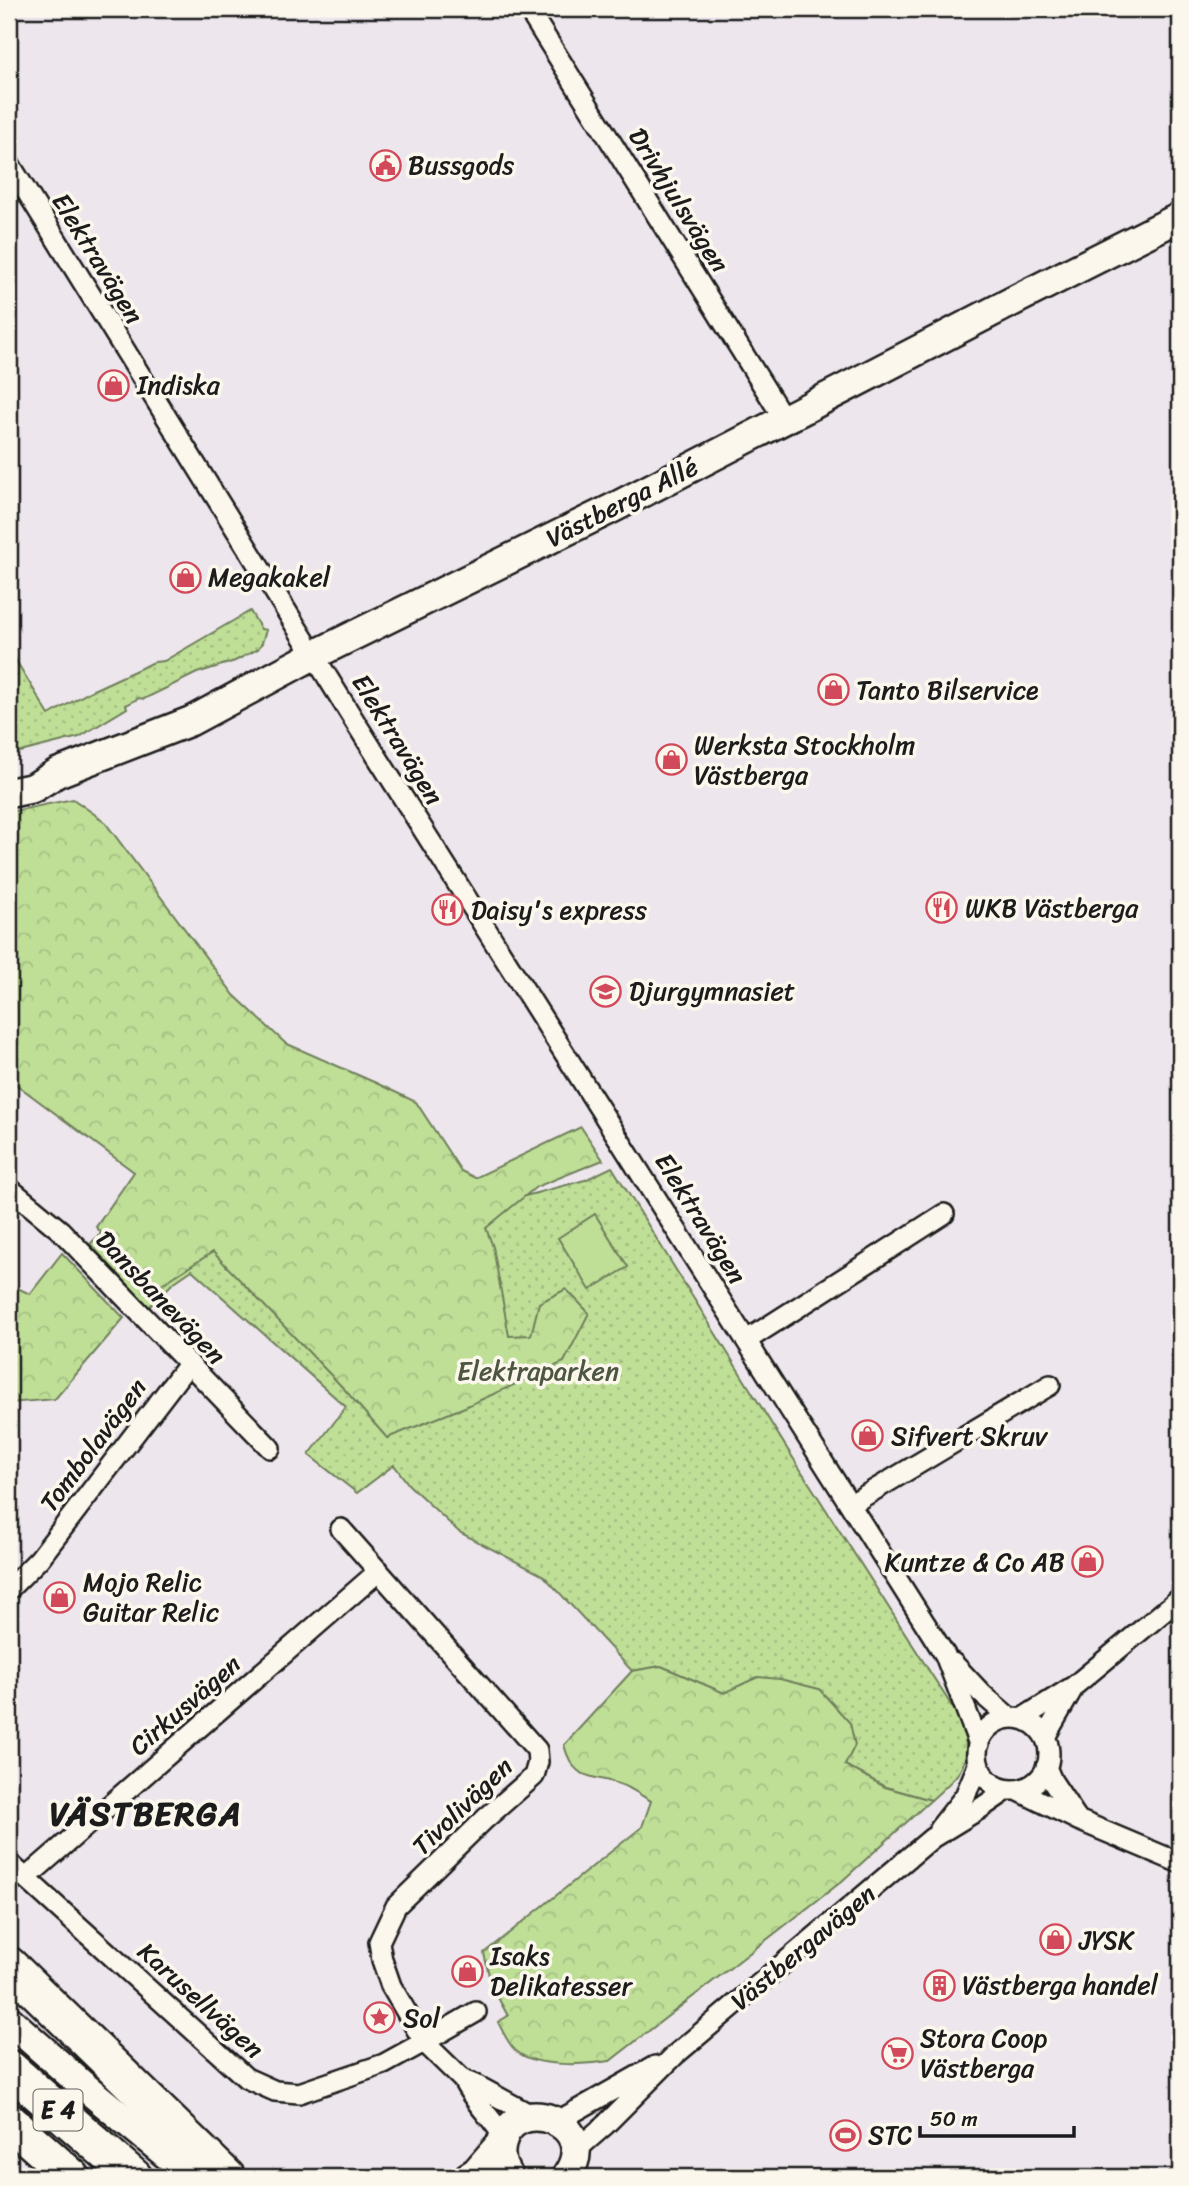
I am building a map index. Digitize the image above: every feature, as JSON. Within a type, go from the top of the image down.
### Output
[{"type":"highway","points":[[9,1965],[227,2177]]},
{"type":"highway","name":"E 4","points":[[9,2067],[134,2177]]},
{"type":"highway","name":"E 4","points":[[9,2121],[72,2177]]},
{"type":"street","name":"Drivhjulsvägen","points":[[528,9],[784,419]]},
{"type":"street","name":"Elektravägen","points":[[9,163],[314,655],[945,1655],[979,1744]]},
{"type":"street","name":"Västberga Allé","points":[[9,793],[33,788],[57,773],[191,721],[314,655],[613,508],[1180,217]]},
{"type":"street","name":"Västberga Allé","points":[[9,773],[30,770],[57,773]]},
{"type":"street","name":"Dansbanevägen","points":[[9,1188],[61,1231],[270,1448]]},
{"type":"street","points":[[747,1340],[944,1214]]},
{"type":"street","name":"Tombolavägen","points":[[9,1589],[38,1559],[189,1363]]},
{"type":"street","points":[[851,1504],[1050,1385]]},
{"type":"street","name":"Tivolivägen","points":[[341,1529],[537,1750],[538,1762],[534,1776],[485,1819],[396,1906],[379,1942],[391,1986],[424,2042]]},
{"type":"street","name":"Cirkusvägen","points":[[26,1878],[379,1571]]},
{"type":"street","points":[[1180,1598],[1074,1686],[1016,1718],[990,1726],[983,1734],[977,1754],[978,1765],[990,1782],[1180,1863]]},
{"type":"street","name":"Elektravägen","points":[[945,1655],[982,1694],[1016,1718]]},
{"type":"street","points":[[1045,1737],[1074,1686]]},
{"type":"street","points":[[1016,1718],[1039,1729],[1045,1737],[1048,1747],[1046,1767],[1078,1820]]},
{"type":"street","name":"Västbergavägen","points":[[932,1838],[965,1796],[978,1765]]},
{"type":"street","points":[[1012,1790],[1034,1783],[1046,1767]]},
{"type":"street","name":"Västbergavägen","points":[[571,2169],[606,2125],[675,2055],[932,1838],[1012,1790]]},
{"type":"street","name":"Karusellvägen","points":[[9,1863],[246,2078],[275,2091],[299,2093],[384,2064],[476,2012]]},
{"type":"street","points":[[9,2020],[80,2084],[194,2177]]},
{"type":"street","points":[[424,2042],[463,2080],[471,2095],[486,2112],[503,2140],[500,2157],[509,2177]]},
{"type":"street","name":"Västbergavägen","points":[[545,2119],[675,2055]]},
{"type":"street","points":[[463,2080],[566,2127],[573,2140],[571,2169]]},
{"type":"street","points":[[468,2177],[476,2172],[515,2123],[545,2119]]},
{"type":"green space","points":[[250,611],[261,629],[266,630],[258,649],[235,661],[197,673],[144,699],[139,698],[79,737],[9,755],[9,663],[15,659],[49,715],[91,691],[154,662],[164,661]]},
{"type":"green space","points":[[73,799],[104,821],[234,995],[285,1043],[416,1102],[461,1171],[475,1178],[581,1127],[603,1160],[536,1187],[486,1228],[493,1247],[509,1336],[531,1335],[539,1303],[566,1289],[589,1313],[564,1362],[465,1407],[387,1438],[345,1390],[213,1252],[154,1289],[96,1227],[134,1172],[9,1079],[9,812]]},
{"type":"green space","name":"Elektraparken","points":[[612,1167],[786,1447],[960,1719],[966,1747],[963,1765],[931,1800],[885,1787],[844,1765],[758,1677],[724,1693],[661,1666],[632,1671],[544,1576],[459,1532],[409,1485],[394,1465],[357,1493],[309,1455],[346,1407],[192,1270],[173,1283],[149,1307],[90,1244],[122,1212],[507,1204],[525,1196],[585,1180]]},
{"type":"green space","points":[[595,1214],[628,1267],[590,1290],[558,1238]]},
{"type":"green space","points":[[62,1253],[124,1318],[55,1399],[9,1403],[9,1284],[30,1294]]},
{"type":"green space","points":[[661,1666],[724,1693],[758,1677],[780,1679],[819,1689],[850,1723],[855,1745],[845,1765],[885,1787],[931,1800],[841,1882],[610,2061],[575,2064],[536,2060],[513,2048],[498,2022],[508,2016],[491,1985],[484,1953],[642,1827],[651,1801],[626,1786],[579,1772],[568,1757],[564,1745],[632,1671]]},
{"type":"place","name":"Bussgods","points":[[385,165]]},
{"type":"place","name":"Indiska","points":[[114,385]]},
{"type":"place","name":"Megakakel","points":[[185,577]]},
{"type":"place","name":"Tanto Bilservice","points":[[833,690]]},
{"type":"place","name":"Werksta Stockholm Västberga","points":[[671,760]]},
{"type":"place","name":"WKB Västberga","points":[[942,908]]},
{"type":"place","name":"Daisy's express","points":[[448,910]]},
{"type":"place","name":"Djurgymnasiet","points":[[606,991]]},
{"type":"place","name":"Sifvert Skruv","points":[[868,1436]]},
{"type":"place","name":"Kuntze & Co AB","points":[[1088,1562]]},
{"type":"place","name":"Mojo Relic Guitar Relic","points":[[60,1597]]},
{"type":"place","name":"JYSK","points":[[1056,1940]]},
{"type":"place","name":"Isaks Delikatesser","points":[[467,1971]]},
{"type":"place","name":"Västberga handel","points":[[939,1985]]},
{"type":"place","name":"Sol","points":[[380,2018]]},
{"type":"place","name":"Stora Coop Västberga","points":[[897,2053]]},
{"type":"place","name":"STC","points":[[845,2135]]},
{"type":"district","name":"VÄSTBERGA","points":[[146,1813]]}]
